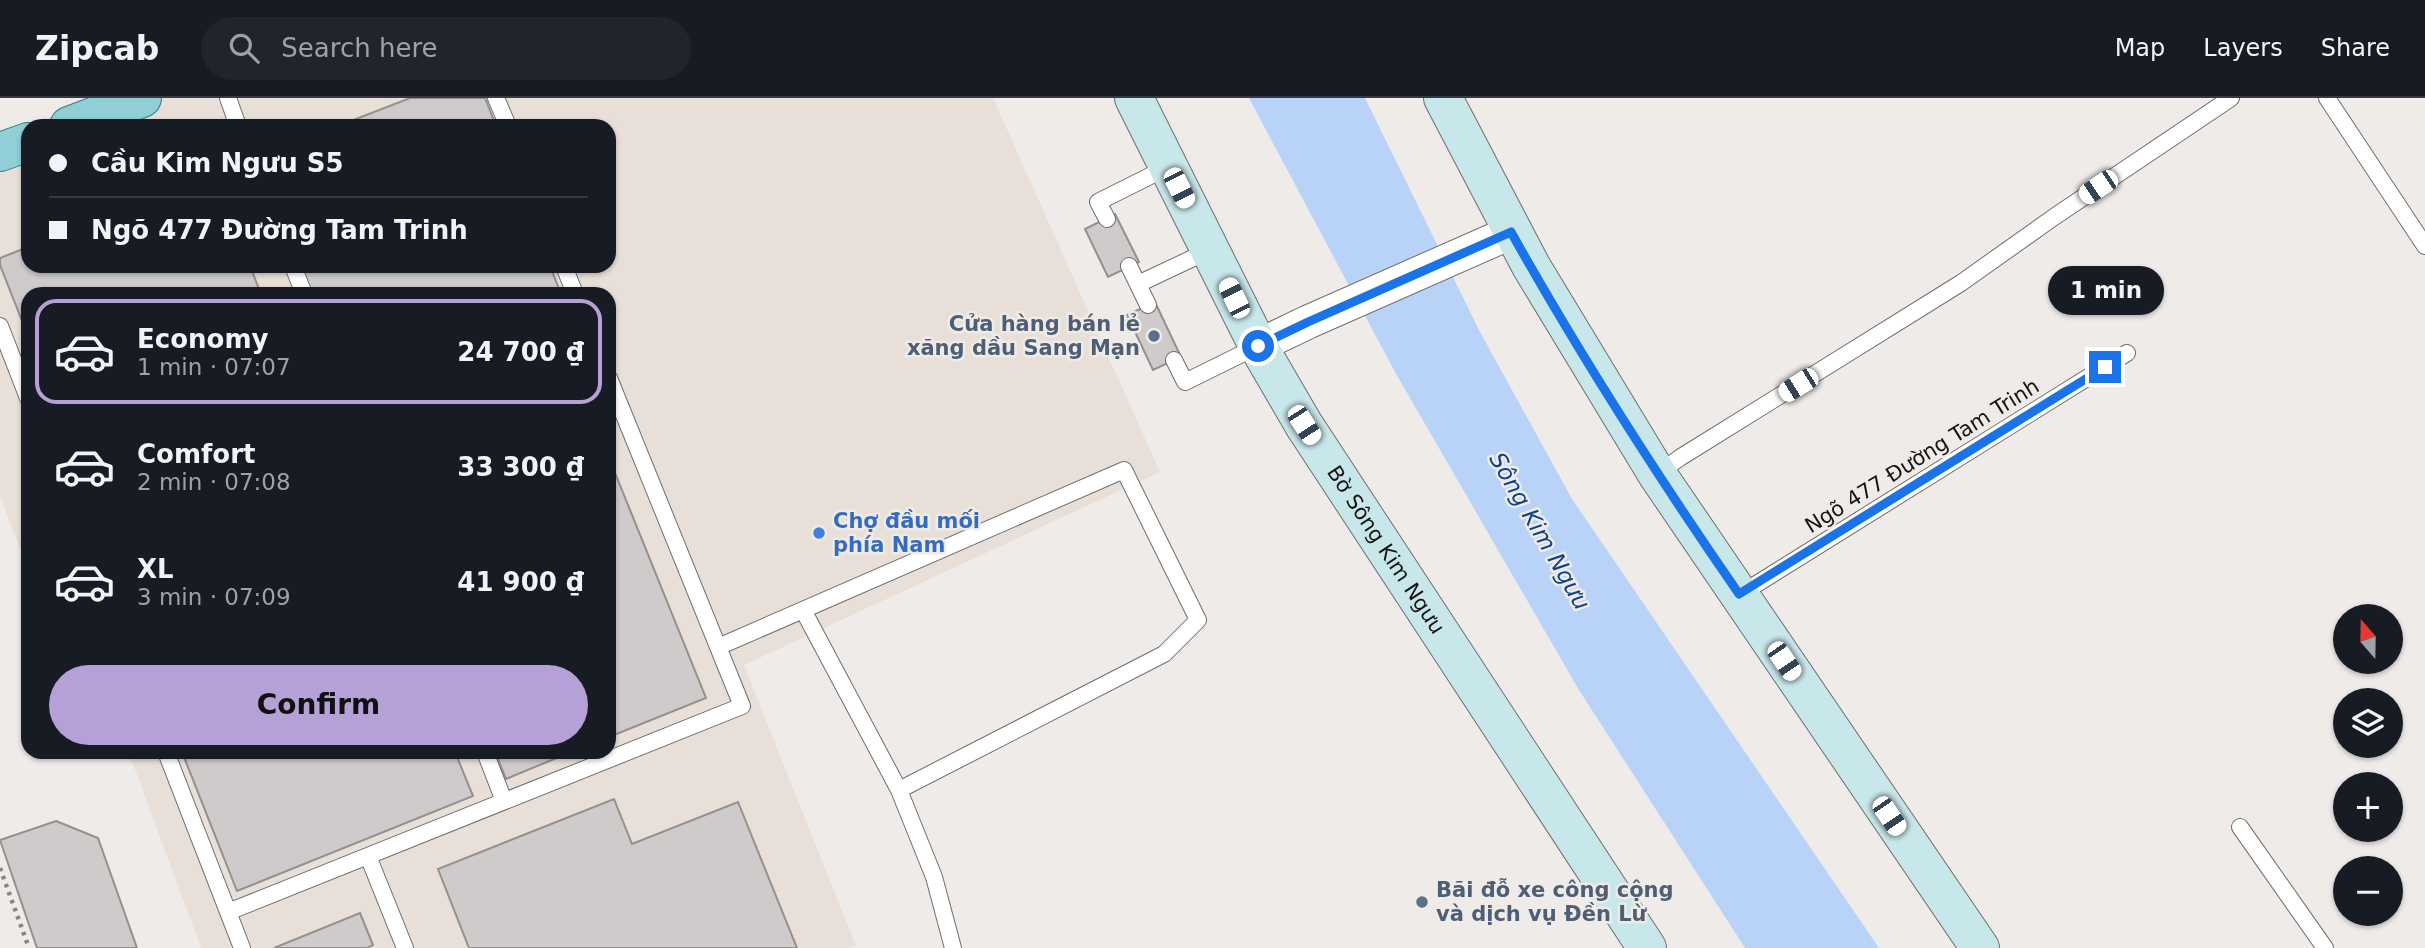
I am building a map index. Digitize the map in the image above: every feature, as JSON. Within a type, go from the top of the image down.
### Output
[{"type":"main road","points":[[87,119],[142,98]]},
{"type":"main road","name":"Bờ Sông Kim Ngưu","points":[[1134,98],[1258,346],[1304,425],[1647,948]]},
{"type":"main road","points":[[1443,98],[1511,232],[1657,474],[1980,948]]},
{"type":"main road","points":[[0,152],[21,144]]},
{"type":"street","points":[[1258,346],[1511,232]]},
{"type":"lane","points":[[228,98],[236,119]]},
{"type":"lane","points":[[496,98],[505,119]]},
{"type":"lane","points":[[1657,474],[1961,283],[2020,240],[2231,98]]},
{"type":"lane","points":[[2327,98],[2425,246]]},
{"type":"lane","points":[[1107,219],[1098,202],[1168,167]]},
{"type":"lane","points":[[1138,284],[1210,250]]},
{"type":"lane","points":[[1129,266],[1148,305]]},
{"type":"lane","points":[[0,326],[21,380]]},
{"type":"lane","points":[[1174,360],[1185,383],[1258,346]]},
{"type":"lane","name":"Ngõ 477 Đường Tam Trinh","points":[[1739,594],[2127,353]]},
{"type":"lane","points":[[616,395],[742,706],[616,756]]},
{"type":"lane","points":[[718,647],[1124,470],[1198,621],[1164,654],[899,790]]},
{"type":"lane","points":[[803,610],[899,790],[934,877],[953,948]]},
{"type":"lane","points":[[169,759],[242,948]]},
{"type":"lane","points":[[488,759],[504,801]]},
{"type":"lane","points":[[228,912],[609,759]]},
{"type":"lane","points":[[2240,827],[2325,948]]},
{"type":"lane","points":[[368,856],[405,948]]},
{"type":"path","points":[[0,868],[29,948]]},
{"type":"shaded area","name":"Chợ đầu mối phía Nam","points":[[155,98],[993,98],[1160,472],[744,665],[856,946],[201,948],[131,759],[616,759],[616,287],[21,287],[21,552],[0,496],[0,160],[21,151],[21,273],[616,273],[616,119],[102,119]]},
{"type":"water","name":"Sông Kim Ngưu","points":[[1249,98],[1365,98],[1480,332],[1572,499],[1879,948],[1745,948],[1579,690],[1395,372]]},
{"type":"building","points":[[410,98],[485,98],[493,119],[356,119]]},
{"type":"building","name":"Cửa hàng bán lẻ xăng dầu Sang Mạn","points":[[1115,214],[1139,262],[1108,277],[1085,229]]},
{"type":"building","points":[[21,250],[21,273],[253,273],[258,287],[21,287],[21,318],[0,265],[0,258]]},
{"type":"building","points":[[304,273],[553,273],[558,287],[309,287]]},
{"type":"building","name":"Cửa hàng bán lẻ xăng dầu Sang Mạn","points":[[1155,302],[1181,357],[1153,370],[1127,315]]},
{"type":"building","points":[[616,475],[706,698],[616,734]]},
{"type":"building","points":[[185,759],[458,759],[473,796],[237,891]]},
{"type":"building","points":[[498,759],[554,759],[506,779]]},
{"type":"building","points":[[614,799],[632,844],[738,802],[797,948],[469,948],[438,869]]},
{"type":"building","points":[[56,821],[98,838],[137,948],[37,948],[0,840]]},
{"type":"building","points":[[360,913],[373,945],[367,948],[274,948]]},
{"type":"place","name":"Cửa hàng bán lẻ xăng dầu Sang Mạn","points":[[1154,336]]},
{"type":"place","name":"Chợ đầu mối phía Nam","points":[[819,533]]},
{"type":"place","name":"Bãi đỗ xe công cộng và dịch vụ Đền Lừ","points":[[1422,902]]},
{"type":"route","points":[[1258,346],[1511,232],[1657,474],[1739,594],[2105,367]]}]
